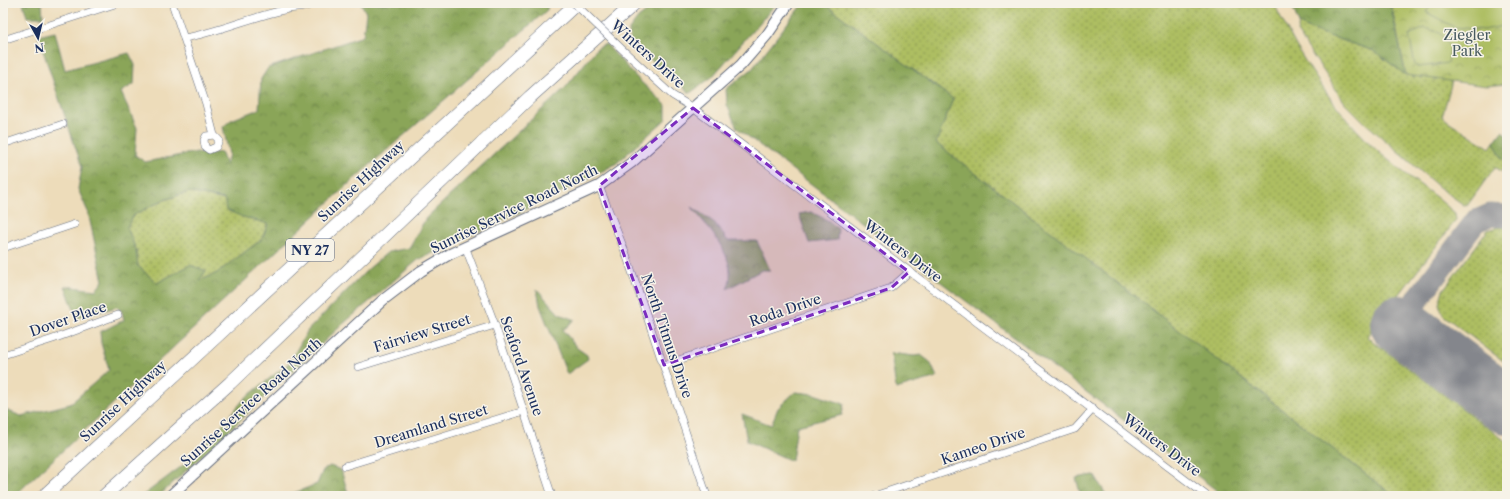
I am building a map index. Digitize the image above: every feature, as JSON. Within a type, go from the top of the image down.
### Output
[{"type":"highway","name":"Sunrise Highway","points":[[44,496],[576,3]]},
{"type":"highway","name":"NY 27","points":[[104,496],[230,383],[530,97],[635,3]]},
{"type":"street","points":[[3,40],[118,3]]},
{"type":"street","points":[[172,3],[206,104],[214,135]]},
{"type":"street","points":[[184,38],[204,34],[289,9],[304,7],[312,3]]},
{"type":"street","name":"Winters Drive","points":[[576,3],[626,53],[672,95],[693,108],[1207,496]]},
{"type":"street","name":"Sunrise Service Road North","points":[[170,496],[383,300],[421,271],[465,246],[599,186],[637,158],[727,78],[756,48],[789,3]]},
{"type":"street","points":[[3,144],[63,124]]},
{"type":"street","name":"North Titmus Drive","points":[[599,186],[626,254],[707,496]]},
{"type":"street","points":[[3,248],[75,224]]},
{"type":"street","name":"Seaford Avenue","points":[[465,246],[524,411],[552,496]]},
{"type":"street","name":"Roda Drive","points":[[664,365],[891,288],[909,272]]},
{"type":"street","name":"Dover Place","points":[[3,354],[53,339],[118,315]]},
{"type":"street","name":"Fairview Street","points":[[358,366],[494,325]]},
{"type":"street","name":"Kameo Drive","points":[[874,496],[1075,429],[1093,409]]},
{"type":"street","name":"Dreamland Street","points":[[345,466],[524,411]]},
{"type":"highlighted area","points":[[693,108],[909,272],[891,288],[664,365],[599,186]]},
{"type":"green space","points":[[23,3],[42,3],[43,17],[27,17]]},
{"type":"green space","points":[[361,3],[548,3],[547,10],[354,179],[14,496],[3,496],[3,409],[21,416],[70,404],[109,370],[101,343],[100,332],[124,320],[122,312],[117,307],[77,318],[65,286],[96,290],[103,281],[88,212],[78,189],[82,167],[38,36],[55,32],[65,70],[129,53],[135,65],[134,84],[121,92],[137,128],[135,155],[145,162],[197,152],[205,154],[221,152],[226,165],[229,154],[223,127],[231,120],[259,109],[261,79],[268,68],[363,36],[366,13]],"holes":[[[188,192],[224,199],[226,210],[243,217],[268,224],[262,239],[217,273],[199,281],[206,271],[190,265],[157,283],[138,266],[136,250],[127,227],[134,215],[161,201]]]},
{"type":"green space","points":[[658,3],[777,3],[712,77],[690,93],[630,42],[629,30],[638,18]]},
{"type":"green space","points":[[803,3],[823,3],[953,99],[936,143],[1394,496],[1224,496],[737,128],[727,105],[726,89],[752,69]]},
{"type":"green space","points":[[823,3],[1255,3],[1265,6],[1274,3],[1307,64],[1334,103],[1349,121],[1381,154],[1455,213],[1456,220],[1367,337],[1507,442],[1507,496],[1394,496],[936,143],[953,99]]},
{"type":"green space","points":[[1291,3],[1390,3],[1406,75],[1374,51],[1312,30],[1299,24]]},
{"type":"green space","name":"Ziegler Park","points":[[1391,3],[1507,3],[1507,84],[1486,86],[1406,75]]},
{"type":"green space","points":[[1433,3],[1507,3],[1507,25],[1484,30],[1454,27],[1426,12]]},
{"type":"green space","points":[[1299,24],[1312,30],[1374,51],[1406,75],[1452,81],[1442,117],[1490,148],[1494,142],[1502,158],[1507,162],[1507,175],[1495,167],[1467,206],[1440,188],[1364,122],[1345,103],[1297,32]]},
{"type":"green space","points":[[1425,28],[1440,33],[1450,47],[1448,63],[1419,67],[1415,65],[1409,35]]},
{"type":"green space","points":[[606,44],[640,81],[666,105],[666,119],[617,163],[552,197],[418,260],[343,324],[159,496],[142,496],[198,454],[244,399],[289,363],[308,330],[367,270],[388,252],[409,248],[426,218],[566,87],[597,48]]},
{"type":"green space","points":[[1502,131],[1507,135],[1507,162],[1502,158],[1494,142]]},
{"type":"green space","points":[[189,192],[224,200],[243,217],[268,223],[262,239],[217,273],[198,282],[190,265],[157,283],[138,266],[136,250],[127,227],[133,215],[162,201]]},
{"type":"green space","points":[[692,207],[715,223],[728,241],[757,241],[770,270],[762,270],[727,289],[730,278],[726,256],[714,235]]},
{"type":"green space","points":[[811,212],[829,221],[838,229],[837,240],[809,243],[799,214]]},
{"type":"green space","points":[[1499,227],[1507,228],[1507,364],[1443,315],[1439,304],[1443,290],[1488,230]]},
{"type":"green space","points":[[537,289],[559,314],[575,320],[563,330],[577,348],[587,355],[588,359],[567,374],[540,306]]},
{"type":"green space","points":[[891,353],[914,356],[921,355],[930,362],[937,377],[896,389]]},
{"type":"green space","points":[[795,392],[814,394],[844,404],[842,415],[797,426],[792,461],[747,441],[742,414],[771,425],[778,408]]},
{"type":"green space","points":[[330,466],[341,470],[349,496],[286,496],[317,484],[323,470]]},
{"type":"green space","points":[[1094,475],[1107,496],[1081,496],[1076,478]]},
{"type":"taxiway","points":[[1399,324],[1476,221],[1490,215],[1507,216]]},
{"type":"runway","points":[[1399,324],[1507,405]]}]
